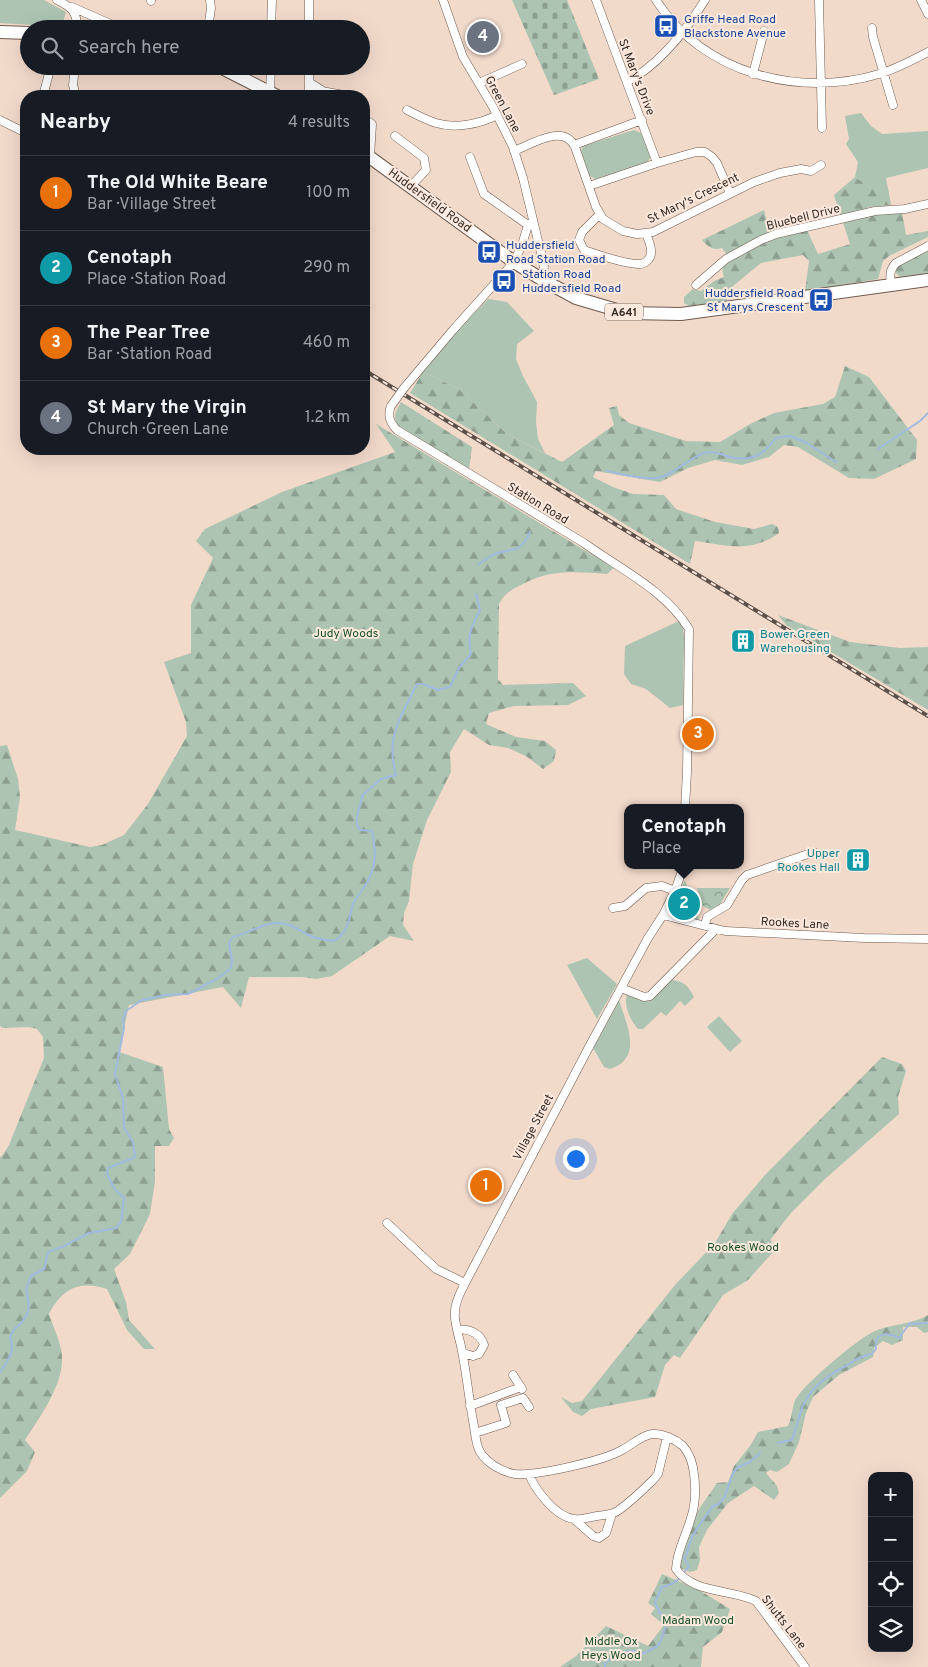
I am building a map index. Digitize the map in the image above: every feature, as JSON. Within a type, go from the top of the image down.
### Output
[{"type":"main road","points":[[0,32],[20,33]]},
{"type":"main road","points":[[236,75],[266,90]]},
{"type":"main road","name":"Huddersfield Road","points":[[370,157],[514,262],[543,280],[576,298],[627,313],[681,314],[928,280]]},
{"type":"street","points":[[57,0],[101,20]]},
{"type":"street","points":[[209,20],[210,0]]},
{"type":"street","points":[[271,20],[272,0]]},
{"type":"street","points":[[309,0],[309,20]]},
{"type":"street","name":"Green Lane","points":[[443,0],[463,56],[497,115],[514,151],[531,223],[544,264],[543,280]]},
{"type":"street","name":"St Mary's Drive","points":[[596,0],[657,162]]},
{"type":"street","points":[[656,0],[682,32],[708,52],[737,68],[778,80],[820,83],[852,80],[882,73],[928,52]]},
{"type":"street","points":[[627,82],[655,63],[682,32],[705,0]]},
{"type":"street","points":[[819,0],[822,128]]},
{"type":"street","points":[[921,0],[928,14]]},
{"type":"street","points":[[72,8],[77,20]]},
{"type":"street","points":[[872,28],[882,73],[893,105]]},
{"type":"street","points":[[753,74],[764,31]]},
{"type":"street","points":[[479,82],[522,64]]},
{"type":"street","points":[[45,90],[49,75]]},
{"type":"street","points":[[74,75],[74,90]]},
{"type":"street","points":[[272,75],[274,90]]},
{"type":"street","points":[[309,75],[309,90]]},
{"type":"street","points":[[309,82],[321,90]]},
{"type":"street","points":[[407,110],[435,123],[453,126],[483,121],[497,115]]},
{"type":"street","points":[[0,120],[20,130]]},
{"type":"street","points":[[574,145],[642,120]]},
{"type":"street","points":[[370,123],[372,124],[370,136]]},
{"type":"street","points":[[514,151],[560,135],[568,137],[574,145],[599,215],[582,232],[580,240],[584,250],[637,264],[645,263],[651,252],[646,233]]},
{"type":"street","points":[[395,136],[424,158],[426,170],[411,186]]},
{"type":"street","points":[[589,186],[657,162],[696,152],[705,152],[712,156],[718,164],[730,193]]},
{"type":"street","points":[[470,157],[484,194],[531,223],[514,262]]},
{"type":"street","name":"St Mary's Crescent","points":[[599,215],[619,230],[638,234],[646,233],[664,227],[730,193],[771,176],[801,170],[811,171],[821,165]]},
{"type":"street","name":"Bluebell Drive","points":[[696,285],[726,259],[776,234],[866,213],[905,209],[928,204]]},
{"type":"street","points":[[891,285],[890,274],[896,263],[928,246]]},
{"type":"street","name":"Station Road","points":[[514,262],[404,388],[391,406],[389,412],[390,422],[397,430],[584,543],[639,579],[680,615],[689,629],[685,804]]},
{"type":"street","points":[[705,925],[707,917],[727,905],[747,875],[814,852]]},
{"type":"street","points":[[663,915],[683,869]]},
{"type":"street","points":[[613,908],[625,906],[646,888],[662,886],[675,890]]},
{"type":"street","name":"Rookes Lane","points":[[663,915],[725,931],[806,936],[928,939]]},
{"type":"street","name":"Village Street","points":[[663,915],[621,988],[529,1159],[465,1283],[455,1308],[455,1318],[475,1433],[480,1451],[495,1466],[514,1474],[529,1474],[600,1459],[622,1450],[644,1436],[654,1434],[667,1437]]},
{"type":"street","points":[[621,988],[644,997],[650,996],[716,929]]},
{"type":"street","points":[[387,1223],[436,1269],[465,1283]]},
{"type":"street","points":[[458,1330],[466,1329],[476,1334],[483,1340],[484,1345],[479,1354],[473,1356],[462,1353]]},
{"type":"street","points":[[470,1406],[522,1389],[513,1375]]},
{"type":"street","points":[[475,1433],[506,1423],[501,1405],[523,1398],[529,1407]]},
{"type":"street","points":[[574,1519],[612,1514],[619,1510],[658,1474],[667,1437]]},
{"type":"street","name":"Shutts Lane","points":[[667,1437],[683,1447],[690,1456],[694,1468],[696,1489],[691,1520],[678,1552],[677,1570],[685,1578],[702,1587],[748,1597],[756,1601],[805,1667]]},
{"type":"street","points":[[529,1474],[531,1480],[553,1508],[574,1519],[593,1536],[599,1538],[606,1533],[612,1514]]},
{"type":"green space","points":[[0,0],[44,0],[66,12],[64,20],[20,20],[20,24],[0,23]]},
{"type":"green space","points":[[512,0],[567,0],[599,79],[554,95]]},
{"type":"green space","points":[[861,113],[871,126],[882,134],[928,131],[928,168],[886,178],[888,188],[871,188],[855,177],[858,162],[846,144],[849,139],[845,116]]},
{"type":"green space","points":[[634,130],[641,133],[651,156],[647,163],[596,179],[589,176],[581,150],[583,146]]},
{"type":"green space","points":[[855,177],[871,188],[888,188],[891,205],[869,207],[863,212],[891,212],[893,214],[902,212],[906,235],[928,231],[928,237],[889,256],[883,261],[878,279],[805,291],[809,261],[803,255],[761,263],[733,286],[727,293],[727,301],[689,306],[684,303],[684,297],[693,289],[701,291],[714,281],[724,277],[723,267],[730,259],[722,248],[711,248],[702,240],[764,210],[771,238],[807,230],[818,254],[850,244],[834,195]]},
{"type":"green space","points":[[928,250],[928,273],[900,277],[896,273],[896,267]]},
{"type":"green space","points":[[488,299],[507,302],[534,331],[517,344],[516,359],[537,402],[536,422],[538,439],[545,453],[507,434],[459,389],[423,372],[461,327]]},
{"type":"green space","points":[[845,366],[869,377],[917,440],[916,459],[874,479],[849,478],[798,447],[784,445],[769,457],[742,465],[715,460],[688,468],[660,482],[596,471],[593,477],[613,487],[633,494],[664,495],[676,509],[715,522],[754,529],[772,524],[778,527],[779,533],[768,540],[748,546],[728,546],[695,541],[690,564],[410,393],[423,372],[459,389],[507,434],[562,462],[614,425],[609,408],[617,406],[619,415],[629,423],[686,441],[720,442],[750,424],[774,413],[823,404],[835,397]]},
{"type":"green space","points":[[401,402],[472,447],[469,470],[400,428],[395,415]]},
{"type":"green space","name":"Judy Woods","points":[[376,424],[614,568],[607,574],[564,573],[533,579],[512,590],[499,604],[498,679],[503,685],[573,683],[586,696],[568,705],[514,706],[489,713],[486,724],[516,737],[545,741],[556,750],[554,761],[543,769],[526,756],[508,748],[489,745],[464,729],[450,752],[451,772],[427,820],[413,864],[409,901],[404,913],[403,925],[414,941],[390,936],[332,976],[316,979],[303,977],[249,977],[241,1008],[223,987],[129,1005],[119,1052],[163,1067],[169,1129],[174,1138],[169,1146],[155,1146],[155,1181],[150,1214],[130,1254],[114,1269],[126,1302],[129,1320],[155,1349],[144,1349],[127,1330],[107,1289],[97,1286],[80,1286],[72,1289],[60,1298],[49,1314],[59,1340],[62,1356],[59,1378],[50,1400],[25,1440],[35,1452],[27,1471],[0,1498],[0,1157],[9,1145],[44,1058],[43,1037],[37,1029],[29,1027],[3,1028],[0,1026],[0,746],[7,745],[18,779],[20,797],[15,830],[90,847],[102,845],[124,835],[148,804],[187,736],[186,722],[164,662],[191,653],[191,605],[213,558],[196,541],[205,529],[282,492],[395,452]]},
{"type":"green space","points":[[778,615],[850,642],[900,648],[928,647],[928,710],[786,625]]},
{"type":"green space","points":[[679,621],[683,628],[684,637],[683,705],[670,708],[646,689],[631,684],[624,674],[625,646]]},
{"type":"green space","points":[[685,880],[699,920],[670,912]]},
{"type":"green space","points":[[697,888],[730,888],[719,906],[710,910],[702,905]]},
{"type":"green space","points":[[587,958],[617,984],[597,1019],[567,965]]},
{"type":"green space","points":[[669,981],[681,982],[686,986],[694,997],[685,1006],[680,1001],[666,1016],[661,1012],[643,1029],[638,1029],[632,1021],[626,1006],[628,992],[647,999]]},
{"type":"green space","points":[[619,1000],[628,1029],[630,1048],[627,1057],[620,1064],[610,1069],[604,1067],[593,1048]]},
{"type":"green space","points":[[719,1016],[742,1041],[730,1052],[707,1027]]},
{"type":"green space","name":"Rookes Wood","points":[[882,1057],[902,1064],[906,1071],[898,1097],[899,1114],[825,1179],[790,1214],[771,1239],[773,1252],[748,1280],[723,1295],[680,1358],[674,1355],[665,1365],[655,1397],[591,1409],[582,1416],[573,1412],[561,1397],[572,1403],[582,1401],[675,1285],[715,1243],[732,1214],[765,1175]]},
{"type":"green space","points":[[928,1315],[928,1332],[924,1333],[917,1327],[903,1327],[903,1340],[892,1345],[883,1341],[874,1348],[873,1357],[839,1375],[813,1397],[806,1413],[799,1442],[789,1464],[777,1472],[770,1470],[766,1473],[777,1486],[779,1493],[774,1500],[754,1486],[728,1503],[707,1530],[699,1547],[700,1560],[697,1570],[690,1572],[680,1568],[682,1550],[693,1518],[717,1483],[728,1482],[734,1466],[750,1446],[758,1432],[788,1426],[795,1400],[802,1390],[832,1362],[865,1336],[879,1329],[923,1318]]},
{"type":"green space","points":[[662,1574],[699,1590],[730,1609],[722,1632],[703,1647],[701,1667],[560,1667],[576,1656],[606,1626],[648,1646],[664,1625],[651,1614],[655,1608],[648,1603]]},
{"type":"waterway","points":[[878,449],[920,421],[928,413]]},
{"type":"waterway","points":[[607,471],[645,478],[662,477],[704,453],[708,452],[745,459],[751,458],[762,453],[776,438],[790,436],[807,443],[836,462]]},
{"type":"waterway","points":[[478,565],[493,555],[520,547],[530,532]]},
{"type":"waterway","points":[[0,1372],[11,1352],[11,1334],[27,1315],[26,1289],[31,1276],[44,1269],[48,1252],[89,1233],[116,1228],[121,1222],[124,1198],[114,1188],[107,1174],[108,1168],[135,1157],[133,1142],[124,1128],[123,1098],[115,1074],[124,1028],[123,1019],[126,1011],[142,1000],[165,995],[188,994],[215,980],[230,969],[232,962],[229,943],[233,937],[263,926],[274,923],[285,924],[313,937],[334,941],[343,933],[348,925],[353,904],[370,877],[374,865],[375,852],[372,831],[360,830],[357,822],[362,796],[381,779],[396,775],[392,749],[396,727],[417,684],[423,684],[438,690],[450,687],[459,668],[471,654],[469,641],[471,631],[480,610],[476,594]]},
{"type":"waterway","points":[[778,1443],[792,1440],[804,1403],[821,1382],[857,1359],[872,1354],[876,1349],[879,1336],[886,1334],[899,1338],[910,1323],[928,1323]]},
{"type":"waterway","points":[[683,1574],[689,1566],[684,1558],[698,1527],[713,1506],[719,1504],[725,1496],[733,1473],[738,1467],[750,1462],[760,1453]]},
{"type":"waterway","points":[[605,1667],[607,1661],[621,1654],[629,1651],[644,1653],[660,1643],[667,1623],[666,1618],[659,1612],[655,1602],[662,1587],[672,1584],[680,1578]]},
{"type":"railway","points":[[370,374],[928,716]]},
{"type":"place","name":"Griffe Head Road Blackstone Avenue","points":[[666,26]]},
{"type":"place","name":"St Mary the Virgin","points":[[483,37]]},
{"type":"place","name":"Huddersfield Road Station Road","points":[[489,252]]},
{"type":"place","name":"Station Road Huddersfield Road","points":[[504,281]]},
{"type":"place","name":"Huddersfield Road St Marys Crescent","points":[[821,300]]},
{"type":"place","name":"Bower Green Warehousing","points":[[743,641]]},
{"type":"place","name":"The Pear Tree","points":[[698,734]]},
{"type":"place","name":"Upper Rookes Hall","points":[[858,860]]},
{"type":"place","name":"Cenotaph","points":[[684,904]]},
{"type":"place","name":"The Old White Beare","points":[[486,1186]]},
{"type":"park label","name":"Madam Wood","points":[[698,1620]]},
{"type":"park label","name":"Middle Ox Heys Wood","points":[[611,1648]]}]
